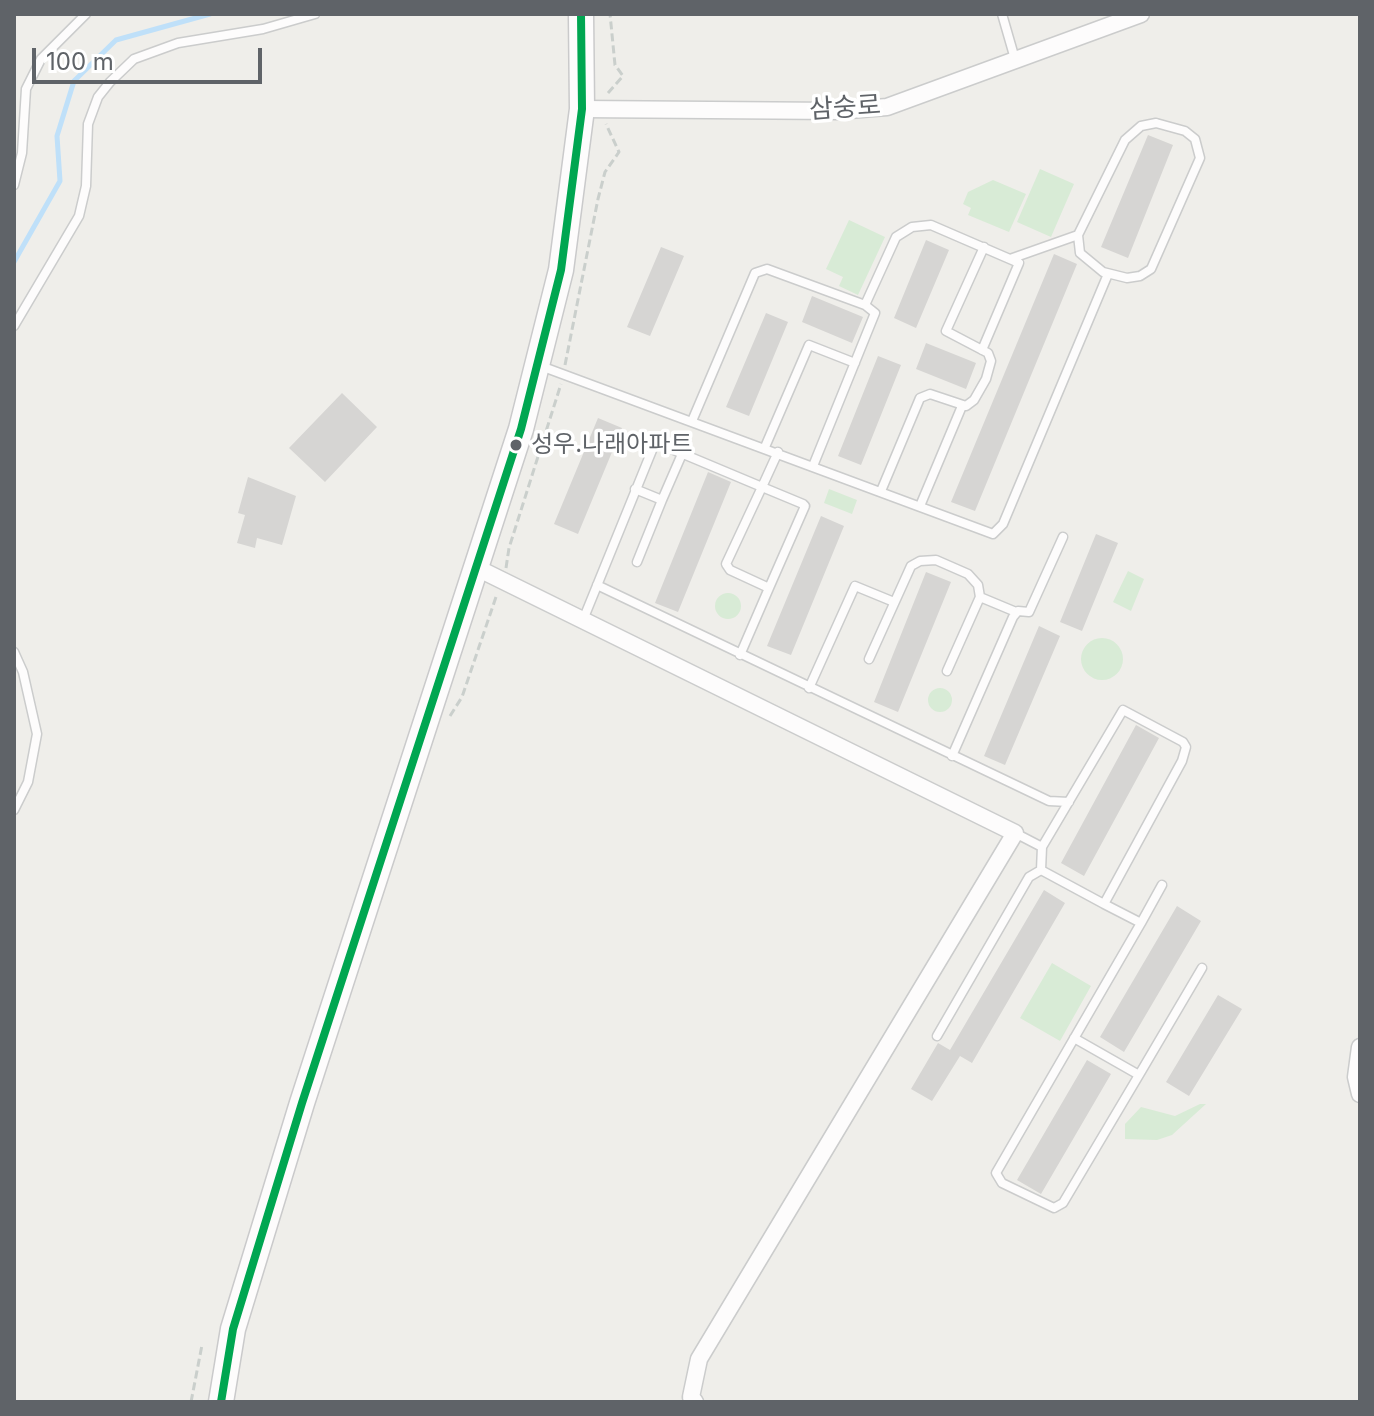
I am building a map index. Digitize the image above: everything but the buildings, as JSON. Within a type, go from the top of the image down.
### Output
[{"type":"main road","points":[[221,1402],[233,1329],[292,1133],[521,429],[561,270],[582,109],[581,14]]},
{"type":"street","name":"삼숭로","points":[[582,109],[837,111],[887,107],[1141,14]]},
{"type":"street","points":[[475,567],[1015,833],[699,1359],[691,1397],[695,1402]]},
{"type":"street","points":[[1360,1047],[1356,1077],[1360,1094]]},
{"type":"lane","points":[[14,185],[22,153],[26,89],[41,59],[86,14]]},
{"type":"lane","points":[[14,326],[79,216],[86,186],[88,124],[98,97],[110,82],[134,59],[178,43],[263,29],[315,14]]},
{"type":"lane","points":[[1002,14],[1015,60]]},
{"type":"lane","points":[[1156,123],[1185,131],[1195,139],[1200,158],[1151,269],[1140,276],[1127,278],[1108,274],[1080,253],[1078,235],[1120,151],[1134,131],[1156,123]]},
{"type":"lane","points":[[865,305],[896,237],[904,231],[931,225],[1010,259],[1020,267],[982,350]]},
{"type":"lane","points":[[1010,259],[1078,235]]},
{"type":"lane","points":[[920,506],[962,406],[974,400],[986,379],[991,361],[982,350],[946,331],[984,247]]},
{"type":"lane","points":[[692,421],[759,269],[767,269],[865,305],[875,313],[875,319],[813,466]]},
{"type":"lane","points":[[537,364],[993,534],[999,530],[1108,274]]},
{"type":"lane","points":[[765,447],[809,345],[855,363]]},
{"type":"lane","points":[[881,491],[920,398],[930,394],[962,406]]},
{"type":"lane","points":[[583,620],[653,444],[762,487],[806,509],[740,655]]},
{"type":"lane","points":[[769,588],[730,570],[726,564],[778,452]]},
{"type":"lane","points":[[637,562],[682,454]]},
{"type":"lane","points":[[635,489],[662,500]]},
{"type":"lane","points":[[980,597],[1016,612],[1029,612],[1063,537]]},
{"type":"lane","points":[[869,659],[911,566],[928,560],[968,574],[978,585],[980,597],[947,671]]},
{"type":"lane","points":[[597,585],[1049,801],[1069,802]]},
{"type":"lane","points":[[809,688],[852,589],[861,587],[894,602]]},
{"type":"lane","points":[[952,756],[1016,612]]},
{"type":"lane","points":[[14,652],[23,672],[37,734],[28,782],[14,810]]},
{"type":"lane","points":[[1041,870],[1042,847],[1123,710],[1178,739],[1186,747],[1182,761],[1104,904]]},
{"type":"lane","points":[[1015,833],[1042,847]]},
{"type":"lane","points":[[1041,870],[1141,923]]},
{"type":"lane","points":[[937,1036],[1029,877],[1041,870]]},
{"type":"lane","points":[[1162,885],[1000,1166],[996,1175],[1002,1183],[1049,1207],[1060,1206],[1202,968]]},
{"type":"lane","points":[[1074,1038],[1139,1075]]},
{"type":"path","points":[[191,1402],[202,1345]]},
{"type":"green space","points":[[1040,169],[1074,184],[1051,237],[1017,222]]},
{"type":"green space","points":[[993,180],[1026,194],[1009,232],[968,215],[971,208],[963,204],[968,192]]},
{"type":"green space","points":[[849,220],[885,237],[858,295],[839,286],[843,277],[826,269]]},
{"type":"green space","points":[[829,489],[857,500],[852,514],[824,503]]},
{"type":"green space","points":[[1128,571],[1144,579],[1131,611],[1113,602]]},
{"type":"green space","points":[[728,593],[737,597],[741,606],[737,615],[728,619],[719,615],[715,606],[719,597]]},
{"type":"green space","points":[[1102,638],[1117,644],[1123,659],[1117,674],[1102,680],[1087,674],[1081,659],[1087,644]]},
{"type":"green space","points":[[940,688],[951,695],[952,700],[945,711],[940,712],[929,705],[928,700],[935,689]]},
{"type":"green space","points":[[1052,963],[1091,986],[1060,1041],[1020,1018]]},
{"type":"green space","points":[[1206,1104],[1172,1135],[1157,1140],[1125,1139],[1125,1124],[1141,1107],[1175,1116]]},
{"type":"waterway","points":[[14,262],[60,181],[57,136],[74,81],[116,40],[210,14]]},
{"type":"transit line","points":[[221,1402],[233,1329],[302,1103],[521,429],[561,270],[582,109],[581,14]]},
{"type":"place","name":"성우.나래아파트","points":[[516,445]]}]
